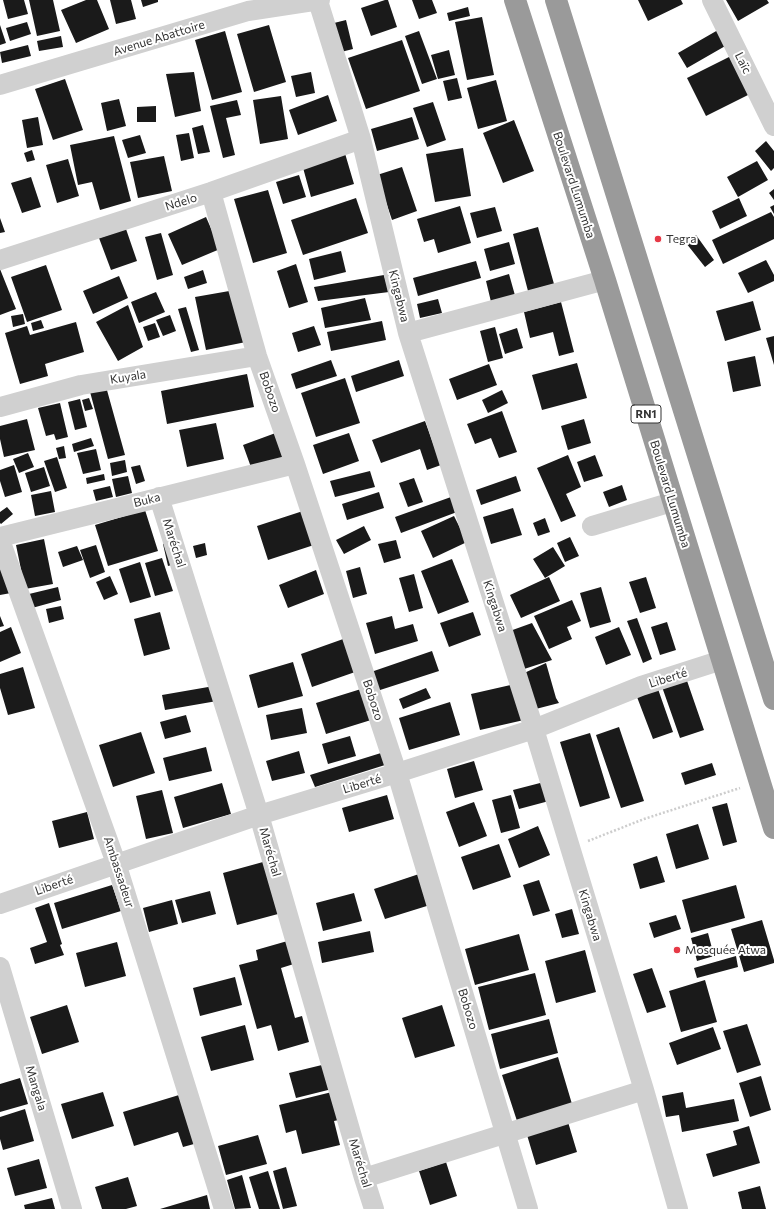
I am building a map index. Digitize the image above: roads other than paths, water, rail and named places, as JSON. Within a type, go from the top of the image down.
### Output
[{"type":"highway","name":"Boulevard Lumumba","points":[[515,0],[605,280],[672,502],[774,828]]},
{"type":"highway","points":[[556,0],[774,699]]},
{"type":"street","name":"Avenue Abattoire","points":[[0,85],[246,6],[319,0]]},
{"type":"street","name":"Kingabwa","points":[[319,0],[361,139],[408,333],[534,729],[644,1090],[678,1209]]},
{"type":"street","name":"Laïc","points":[[712,0],[774,126]]},
{"type":"street","name":"Ndelo","points":[[0,260],[211,192],[361,139]]},
{"type":"street","name":"Bobozo","points":[[211,192],[257,356],[295,464],[397,773],[528,1209]]},
{"type":"street","points":[[408,333],[605,280]]},
{"type":"street","name":"Kuyala","points":[[0,407],[81,385],[257,356]]},
{"type":"street","name":"Buka","points":[[0,537],[295,464]]},
{"type":"street","name":"Maréchal","points":[[159,497],[260,815],[374,1209]]},
{"type":"street","points":[[592,526],[672,502]]},
{"type":"street","name":"Ambassadeur","points":[[0,540],[116,863],[224,1209]]},
{"type":"street","name":"Liberté","points":[[0,904],[116,863],[260,815],[534,729],[641,686],[722,660]]},
{"type":"street","name":"Mangala","points":[[0,967],[72,1209]]},
{"type":"street","points":[[364,1178],[644,1090]]},
{"type":"place","name":"Tegra","points":[[658,239]]},
{"type":"place","name":"Mosquée Atwa","points":[[677,950]]}]
